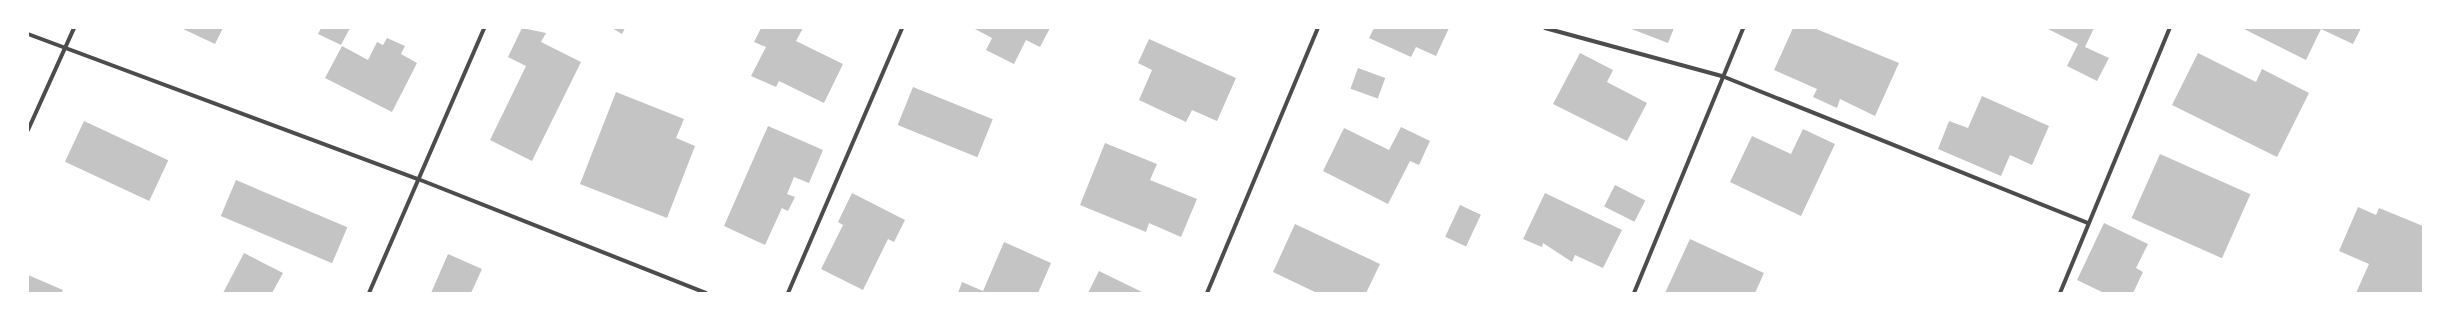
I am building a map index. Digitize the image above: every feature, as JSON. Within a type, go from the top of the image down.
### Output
[{"type":"street","points":[[28,130],[66,49],[74,28]]},
{"type":"street","points":[[369,293],[484,28]]},
{"type":"street","points":[[788,293],[902,28]]},
{"type":"street","points":[[1208,293],[1318,28]]},
{"type":"street","points":[[1545,28],[1722,76],[2088,223]]},
{"type":"street","points":[[1634,293],[1686,173],[1722,76],[1743,28]]},
{"type":"street","points":[[2060,293],[2170,28]]},
{"type":"street","points":[[28,34],[418,179],[706,293]]},
{"type":"building","points":[[181,28],[223,28],[215,44]]},
{"type":"building","points":[[321,28],[350,28],[341,45],[318,34]]},
{"type":"building","points":[[522,28],[546,33],[541,42],[581,62],[532,161],[490,140],[526,66],[508,57]]},
{"type":"building","points":[[612,28],[625,28],[622,34]]},
{"type":"building","points":[[761,28],[803,28],[796,41],[843,64],[824,103],[779,81],[776,87],[751,76],[766,47],[754,42]]},
{"type":"building","points":[[973,28],[1050,28],[1040,47],[1026,40],[1014,64],[986,50],[992,38]]},
{"type":"building","points":[[1374,28],[1449,28],[1436,56],[1416,47],[1411,57],[1369,38]]},
{"type":"building","points":[[1629,28],[1674,28],[1668,43]]},
{"type":"building","points":[[1793,28],[1814,28],[1899,63],[1875,116],[1840,99],[1837,108],[1813,97],[1817,89],[1774,70]]},
{"type":"building","points":[[2046,28],[2094,28],[2085,47],[2109,58],[2097,81],[2067,66],[2078,44]]},
{"type":"building","points":[[2242,28],[2361,28],[2353,44],[2321,29],[2306,60]]},
{"type":"building","points":[[387,38],[405,46],[401,54],[417,63],[392,112],[325,78],[342,46],[368,60],[377,42],[383,45]]},
{"type":"building","points":[[1149,39],[1236,78],[1217,121],[1192,110],[1186,122],[1139,100],[1152,70],[1138,63]]},
{"type":"building","points":[[1580,53],[1613,70],[1607,82],[1647,103],[1627,141],[1553,104]]},
{"type":"building","points":[[2198,53],[2256,82],[2262,69],[2309,93],[2277,157],[2172,105]]},
{"type":"building","points":[[1358,68],[1385,78],[1378,99],[1350,89]]},
{"type":"building","points":[[913,87],[993,119],[977,157],[898,125]]},
{"type":"building","points":[[616,92],[684,119],[676,138],[695,146],[667,218],[580,184]]},
{"type":"building","points":[[1982,96],[2049,126],[2032,165],[2010,155],[2001,176],[1938,149],[1949,121],[1968,128]]},
{"type":"building","points":[[84,121],[168,160],[149,201],[65,162]]},
{"type":"building","points":[[768,126],[823,150],[809,183],[794,177],[787,194],[795,197],[788,211],[782,208],[765,245],[724,226]]},
{"type":"building","points":[[1401,127],[1430,141],[1419,165],[1410,161],[1388,204],[1323,171],[1344,128],[1389,150]]},
{"type":"building","points":[[1803,129],[1835,144],[1801,216],[1730,182],[1752,136],[1791,154]]},
{"type":"building","points":[[1105,143],[1157,164],[1150,180],[1197,199],[1181,237],[1149,223],[1146,232],[1080,205]]},
{"type":"building","points":[[2160,154],[2250,194],[2222,258],[2132,218]]},
{"type":"building","points":[[236,180],[347,227],[332,263],[221,216]]},
{"type":"building","points":[[1615,185],[1645,200],[1634,222],[1604,206]]},
{"type":"building","points":[[852,193],[905,220],[894,242],[888,239],[863,290],[821,269],[843,225],[838,222]]},
{"type":"building","points":[[1545,193],[1622,230],[1603,268],[1575,255],[1572,262],[1543,243],[1542,247],[1523,239]]},
{"type":"building","points":[[1460,205],[1481,215],[1466,246],[1445,237]]},
{"type":"building","points":[[2358,207],[2376,215],[2379,208],[2423,226],[2423,293],[2356,293],[2369,264],[2339,251]]},
{"type":"building","points":[[2104,223],[2148,244],[2136,268],[2143,272],[2133,293],[2104,293],[2077,280]]},
{"type":"building","points":[[1295,224],[1380,264],[1366,293],[1317,293],[1273,272]]},
{"type":"building","points":[[1690,239],[1764,273],[1755,293],[1665,293]]},
{"type":"building","points":[[1004,242],[1051,263],[1038,293],[958,293],[962,282],[983,291]]},
{"type":"building","points":[[244,253],[283,273],[272,293],[223,293]]},
{"type":"building","points":[[448,254],[482,269],[471,293],[431,293]]},
{"type":"building","points":[[1099,271],[1144,293],[1088,293]]},
{"type":"building","points":[[28,275],[63,290],[61,293],[28,293]]}]
